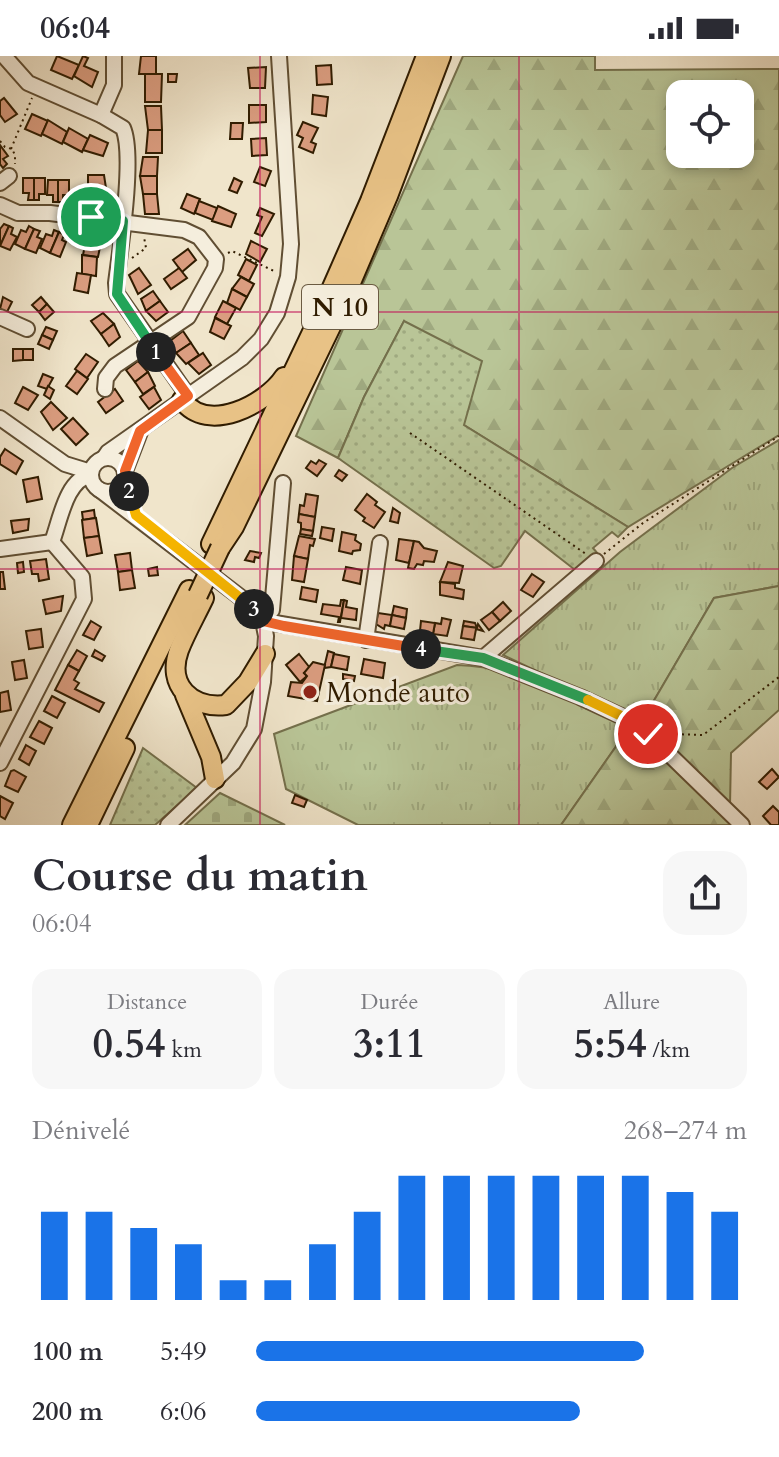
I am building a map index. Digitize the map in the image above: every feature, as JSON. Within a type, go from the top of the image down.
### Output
[{"type":"main road","name":"N 10","points":[[88,825],[219,548],[370,201],[426,56]]},
{"type":"main road","name":"N 10","points":[[219,548],[234,527],[341,306],[388,196],[441,56]]},
{"type":"main road","points":[[185,398],[194,411],[208,415],[236,412],[266,397],[283,379],[311,323],[321,312]]},
{"type":"main road","name":"N 10","points":[[72,825],[197,594]]},
{"type":"main road","points":[[197,594],[177,661],[178,681],[211,757],[215,779]]},
{"type":"main road","points":[[185,694],[207,706],[226,705],[248,682],[265,654]]},
{"type":"street","points":[[4,56],[19,75],[37,87],[119,124],[126,135],[117,294],[185,398]]},
{"type":"street","points":[[101,115],[114,85],[114,56]]},
{"type":"street","points":[[70,488],[82,477],[96,473],[108,452],[253,349],[277,313],[288,277],[291,244],[279,56]]},
{"type":"street","points":[[0,205],[18,213],[50,213],[184,230],[199,237],[216,259],[215,268],[188,317],[115,366],[106,378],[105,389]]},
{"type":"street","points":[[0,317],[27,329]]},
{"type":"street","points":[[0,418],[65,464],[96,473],[136,515],[244,600],[263,621],[483,658],[580,697],[643,729],[742,825]]},
{"type":"street","points":[[96,473],[109,493],[118,489],[140,431]]},
{"type":"street","points":[[66,504],[78,488],[115,459],[126,474],[136,515]]},
{"type":"street","points":[[52,542],[70,488],[65,464]]},
{"type":"street","points":[[168,825],[233,763],[254,729],[265,654],[263,621],[272,610],[283,483]]},
{"type":"street","points":[[0,549],[52,542]]},
{"type":"street","points":[[0,763],[84,599],[82,577],[52,542]]},
{"type":"street","points":[[366,640],[380,543]]},
{"type":"street","points":[[483,658],[596,561]]},
{"type":"path","points":[[4,180],[16,161],[11,149],[37,87]]},
{"type":"path","points":[[0,141],[11,149]]},
{"type":"path","points":[[118,268],[146,248],[145,224]]},
{"type":"path","points":[[216,259],[232,251],[288,277]]},
{"type":"path","points":[[410,433],[596,561],[643,523],[779,436]]},
{"type":"path","points":[[643,729],[703,735],[779,677]]},
{"type":"green space","points":[[463,56],[595,56],[595,70],[779,69],[779,435],[628,527],[464,425],[404,321],[364,397],[338,458],[296,436]]},
{"type":"green space","points":[[404,321],[482,361],[464,425],[628,527],[618,537],[612,532],[593,548],[598,554],[579,573],[525,531],[501,566],[494,568],[338,458],[364,397]]},
{"type":"green space","points":[[779,440],[779,586],[714,598],[642,721],[503,655],[620,552],[732,468]]},
{"type":"green space","points":[[779,586],[779,710],[731,753],[730,806],[748,825],[561,825],[631,725],[642,721],[714,598]]},
{"type":"green space","points":[[457,665],[502,671],[524,678],[631,725],[561,825],[358,825],[286,789],[274,734]]},
{"type":"green space","points":[[143,748],[197,788],[155,825],[110,825]]},
{"type":"green space","points":[[220,793],[285,825],[185,825]]},
{"type":"building","points":[[57,56],[79,65],[72,79],[51,70]]},
{"type":"building","points":[[83,56],[88,58],[84,66],[98,72],[92,87],[74,76]]},
{"type":"building","points":[[141,56],[156,56],[156,74],[139,74]]},
{"type":"building","points":[[331,65],[332,84],[317,85],[316,66]]},
{"type":"building","points":[[266,67],[265,88],[250,88],[248,68]]},
{"type":"building","points":[[145,74],[162,74],[161,102],[145,102]]},
{"type":"building","points":[[168,74],[177,74],[176,82],[168,82]]},
{"type":"building","points":[[313,95],[328,97],[326,116],[312,114]]},
{"type":"building","points":[[4,98],[17,114],[5,122],[0,115],[0,101]]},
{"type":"building","points":[[249,105],[266,105],[266,122],[249,123]]},
{"type":"building","points":[[145,106],[161,106],[162,130],[148,130]]},
{"type":"building","points":[[32,114],[48,121],[41,136],[25,129]]},
{"type":"building","points":[[48,120],[67,132],[62,144],[42,134]]},
{"type":"building","points":[[303,122],[318,128],[311,142],[316,144],[313,153],[299,147],[303,138],[297,135]]},
{"type":"building","points":[[231,123],[243,123],[242,139],[230,139]]},
{"type":"building","points":[[69,128],[88,139],[82,152],[63,142]]},
{"type":"building","points":[[148,130],[162,130],[162,153],[146,153]]},
{"type":"building","points":[[90,135],[108,143],[103,156],[83,150]]},
{"type":"building","points":[[266,138],[267,155],[252,156],[251,139]]},
{"type":"building","points":[[0,145],[8,156],[3,159],[7,164],[3,168],[0,164]]},
{"type":"building","points":[[143,157],[158,157],[157,176],[140,176]]},
{"type":"building","points":[[260,167],[271,171],[265,186],[254,182]]},
{"type":"building","points":[[88,175],[104,175],[106,188],[88,188]]},
{"type":"building","points":[[140,176],[157,176],[157,194],[143,194]]},
{"type":"building","points":[[23,178],[34,178],[34,200],[28,200],[29,193],[23,193]]},
{"type":"building","points":[[34,178],[45,178],[45,194],[39,194],[39,200],[34,200]]},
{"type":"building","points":[[234,178],[242,182],[237,193],[229,190]]},
{"type":"building","points":[[48,180],[58,180],[58,202],[53,202],[53,195],[47,195]]},
{"type":"building","points":[[58,180],[69,180],[69,195],[63,195],[63,202],[58,202]]},
{"type":"building","points":[[88,188],[106,188],[104,203],[88,203]]},
{"type":"building","points":[[143,194],[157,194],[159,214],[145,214]]},
{"type":"building","points":[[187,194],[200,199],[194,214],[181,208]]},
{"type":"building","points":[[199,201],[217,208],[213,220],[195,213]]},
{"type":"building","points":[[218,206],[236,214],[231,227],[212,221]]},
{"type":"building","points":[[260,208],[274,214],[262,236],[255,233],[262,217],[257,215]]},
{"type":"building","points":[[4,224],[9,226],[0,246],[0,229]]},
{"type":"building","points":[[88,225],[102,227],[101,242],[86,240]]},
{"type":"building","points":[[9,226],[13,228],[11,234],[17,237],[10,250],[0,246]]},
{"type":"building","points":[[29,226],[34,229],[25,249],[15,244],[21,230],[26,232]]},
{"type":"building","points":[[34,229],[40,231],[37,237],[42,239],[36,253],[25,249]]},
{"type":"building","points":[[54,230],[59,232],[50,253],[40,248],[46,234],[52,236]]},
{"type":"building","points":[[59,232],[66,242],[60,257],[50,253]]},
{"type":"building","points":[[86,240],[101,242],[98,257],[83,255]]},
{"type":"building","points":[[251,241],[267,249],[260,262],[246,254]]},
{"type":"building","points":[[188,249],[196,260],[182,272],[173,260]]},
{"type":"building","points":[[82,255],[97,257],[96,276],[82,274]]},
{"type":"building","points":[[246,259],[257,265],[249,281],[238,275]]},
{"type":"building","points":[[139,268],[151,285],[138,294],[129,275]]},
{"type":"building","points":[[179,268],[187,278],[171,289],[164,279]]},
{"type":"building","points":[[77,273],[91,275],[88,293],[74,290]]},
{"type":"building","points":[[241,277],[254,284],[247,297],[232,289]]},
{"type":"building","points":[[232,289],[247,297],[240,310],[227,303]]},
{"type":"building","points":[[153,291],[160,301],[146,311],[141,299]]},
{"type":"building","points":[[3,297],[12,302],[7,312],[0,309]]},
{"type":"building","points":[[41,297],[47,304],[39,312],[32,305]]},
{"type":"building","points":[[160,301],[168,312],[156,321],[146,311]]},
{"type":"building","points":[[223,301],[236,308],[227,324],[215,317]]},
{"type":"building","points":[[47,304],[54,312],[45,320],[39,312]]},
{"type":"building","points":[[103,313],[114,324],[101,334],[91,321]]},
{"type":"building","points":[[215,318],[231,326],[224,339],[210,332]]},
{"type":"building","points":[[114,324],[120,337],[109,346],[101,334]]},
{"type":"building","points":[[46,327],[57,331],[53,340],[42,335]]},
{"type":"building","points":[[183,331],[191,343],[176,353],[170,341]]},
{"type":"building","points":[[42,335],[53,340],[49,349],[38,344]]},
{"type":"building","points":[[191,343],[199,355],[186,364],[176,353]]},
{"type":"building","points":[[13,349],[23,349],[23,360],[13,361]]},
{"type":"building","points":[[23,349],[33,349],[33,360],[23,360]]},
{"type":"building","points":[[203,353],[211,365],[199,374],[188,363]]},
{"type":"building","points":[[86,354],[98,362],[87,378],[75,369]]},
{"type":"building","points":[[138,361],[148,372],[135,382],[126,370]]},
{"type":"building","points":[[77,371],[88,379],[77,394],[66,386]]},
{"type":"building","points":[[148,372],[155,386],[143,394],[135,382]]},
{"type":"building","points":[[43,374],[53,378],[47,389],[38,386]]},
{"type":"building","points":[[48,386],[54,390],[50,399],[44,395]]},
{"type":"building","points":[[23,387],[38,395],[28,410],[15,403]]},
{"type":"building","points":[[154,387],[161,400],[149,409],[140,397]]},
{"type":"building","points":[[115,389],[123,401],[106,413],[98,402]]},
{"type":"building","points":[[51,402],[67,418],[53,430],[41,412]]},
{"type":"building","points":[[73,418],[88,434],[76,445],[61,429]]},
{"type":"building","points":[[5,449],[23,461],[16,474],[0,464]]},
{"type":"building","points":[[319,460],[326,464],[317,476],[306,468],[311,461],[316,464]]},
{"type":"building","points":[[339,470],[347,475],[342,481],[335,476]]},
{"type":"building","points":[[38,477],[42,499],[27,502],[23,480]]},
{"type":"building","points":[[306,494],[318,496],[315,517],[299,514]]},
{"type":"building","points":[[367,494],[385,512],[374,528],[363,521],[365,518],[355,510]]},
{"type":"building","points":[[393,508],[400,513],[398,523],[390,521]]},
{"type":"building","points":[[94,510],[95,518],[83,520],[82,512]]},
{"type":"building","points":[[299,514],[315,517],[313,531],[301,529]]},
{"type":"building","points":[[96,518],[99,536],[84,538],[82,520]]},
{"type":"building","points":[[29,519],[28,530],[13,533],[11,521]]},
{"type":"building","points":[[322,527],[334,529],[332,541],[320,538]]},
{"type":"building","points":[[301,529],[313,531],[312,536],[300,534]]},
{"type":"building","points":[[342,532],[356,535],[355,540],[361,544],[360,550],[352,554],[339,551]]},
{"type":"building","points":[[99,536],[102,553],[87,556],[84,538]]},
{"type":"building","points":[[299,536],[315,539],[313,546],[310,545],[308,559],[294,556]]},
{"type":"building","points":[[399,539],[414,541],[409,563],[396,560]]},
{"type":"building","points":[[414,541],[424,548],[437,551],[434,562],[424,561],[423,565],[417,564],[414,569],[408,568]]},
{"type":"building","points":[[250,551],[261,553],[254,562],[245,560]]},
{"type":"building","points":[[130,553],[132,570],[118,572],[115,555]]},
{"type":"building","points":[[294,556],[308,559],[304,582],[292,580]]},
{"type":"building","points":[[46,559],[49,579],[39,581],[38,574],[32,574],[30,561]]},
{"type":"building","points":[[23,562],[24,572],[18,573],[17,563]]},
{"type":"building","points":[[448,562],[463,566],[459,583],[440,582]]},
{"type":"building","points":[[157,567],[158,575],[149,576],[148,569]]},
{"type":"building","points":[[346,567],[362,570],[360,584],[343,580]]},
{"type":"building","points":[[132,570],[135,588],[120,590],[118,572]]},
{"type":"building","points":[[0,572],[3,572],[5,589],[0,589]]},
{"type":"building","points":[[532,574],[544,582],[533,597],[521,590]]},
{"type":"building","points":[[440,582],[455,584],[455,588],[464,590],[463,599],[440,595]]},
{"type":"building","points":[[302,587],[318,590],[316,602],[300,599]]},
{"type":"building","points":[[63,596],[61,611],[46,614],[43,600]]},
{"type":"building","points":[[341,600],[344,600],[340,622],[339,617],[321,614],[323,604],[340,606]]},
{"type":"building","points":[[344,600],[347,601],[346,607],[357,609],[356,620],[341,618]]},
{"type":"building","points":[[503,602],[511,611],[500,621],[492,612]]},
{"type":"building","points":[[394,606],[407,609],[406,618],[392,615]]},
{"type":"building","points":[[492,612],[500,621],[489,630],[481,620]]},
{"type":"building","points":[[378,613],[392,615],[390,626],[385,625],[384,629],[376,624]]},
{"type":"building","points":[[392,615],[406,618],[404,629],[390,626]]},
{"type":"building","points":[[442,618],[451,620],[447,636],[433,634],[435,623],[441,624]]},
{"type":"building","points":[[91,621],[101,627],[94,640],[83,635]]},
{"type":"building","points":[[421,621],[435,623],[433,634],[420,631]]},
{"type":"building","points":[[464,621],[475,623],[477,628],[463,626]]},
{"type":"building","points":[[478,624],[483,631],[476,629],[474,640],[461,638],[463,626],[477,628]]},
{"type":"building","points":[[41,629],[43,647],[29,649],[26,631]]},
{"type":"building","points":[[77,650],[87,656],[79,671],[68,665]]},
{"type":"building","points":[[95,650],[105,656],[102,661],[92,656]]},
{"type":"building","points":[[328,651],[334,653],[331,667],[324,668]]},
{"type":"building","points":[[299,654],[310,668],[300,682],[286,665]]},
{"type":"building","points":[[334,654],[349,657],[347,670],[331,667]]},
{"type":"building","points":[[364,659],[385,663],[383,678],[361,674]]},
{"type":"building","points":[[24,660],[27,678],[15,680],[12,662]]},
{"type":"building","points":[[313,662],[325,665],[317,701],[288,696],[291,682],[302,683],[307,676],[304,673]]},
{"type":"building","points":[[68,665],[79,671],[74,680],[79,683],[75,689],[104,703],[99,712],[55,690]]},
{"type":"building","points":[[343,674],[355,676],[354,681],[343,679]]},
{"type":"building","points":[[8,691],[11,710],[0,712],[0,693]]},
{"type":"building","points":[[52,696],[65,703],[57,718],[44,711]]},
{"type":"building","points":[[39,721],[52,728],[44,744],[30,737]]},
{"type":"building","points":[[26,745],[36,751],[29,765],[19,759]]},
{"type":"building","points":[[772,769],[779,777],[767,789],[759,782]]},
{"type":"building","points":[[14,770],[26,777],[18,792],[5,786]]},
{"type":"building","points":[[295,795],[307,800],[304,807],[292,803]]},
{"type":"building","points":[[0,796],[13,803],[5,819],[0,816]]},
{"type":"building","points":[[773,806],[779,812],[779,825],[771,825],[763,816]]},
{"type":"place","name":"Monde auto","points":[[310,692]]},
{"type":"route","points":[[91,217],[123,221],[117,294],[188,396],[140,431],[125,471],[136,515],[153,531],[254,608],[263,621],[483,658],[580,697],[638,724],[648,734]]}]
